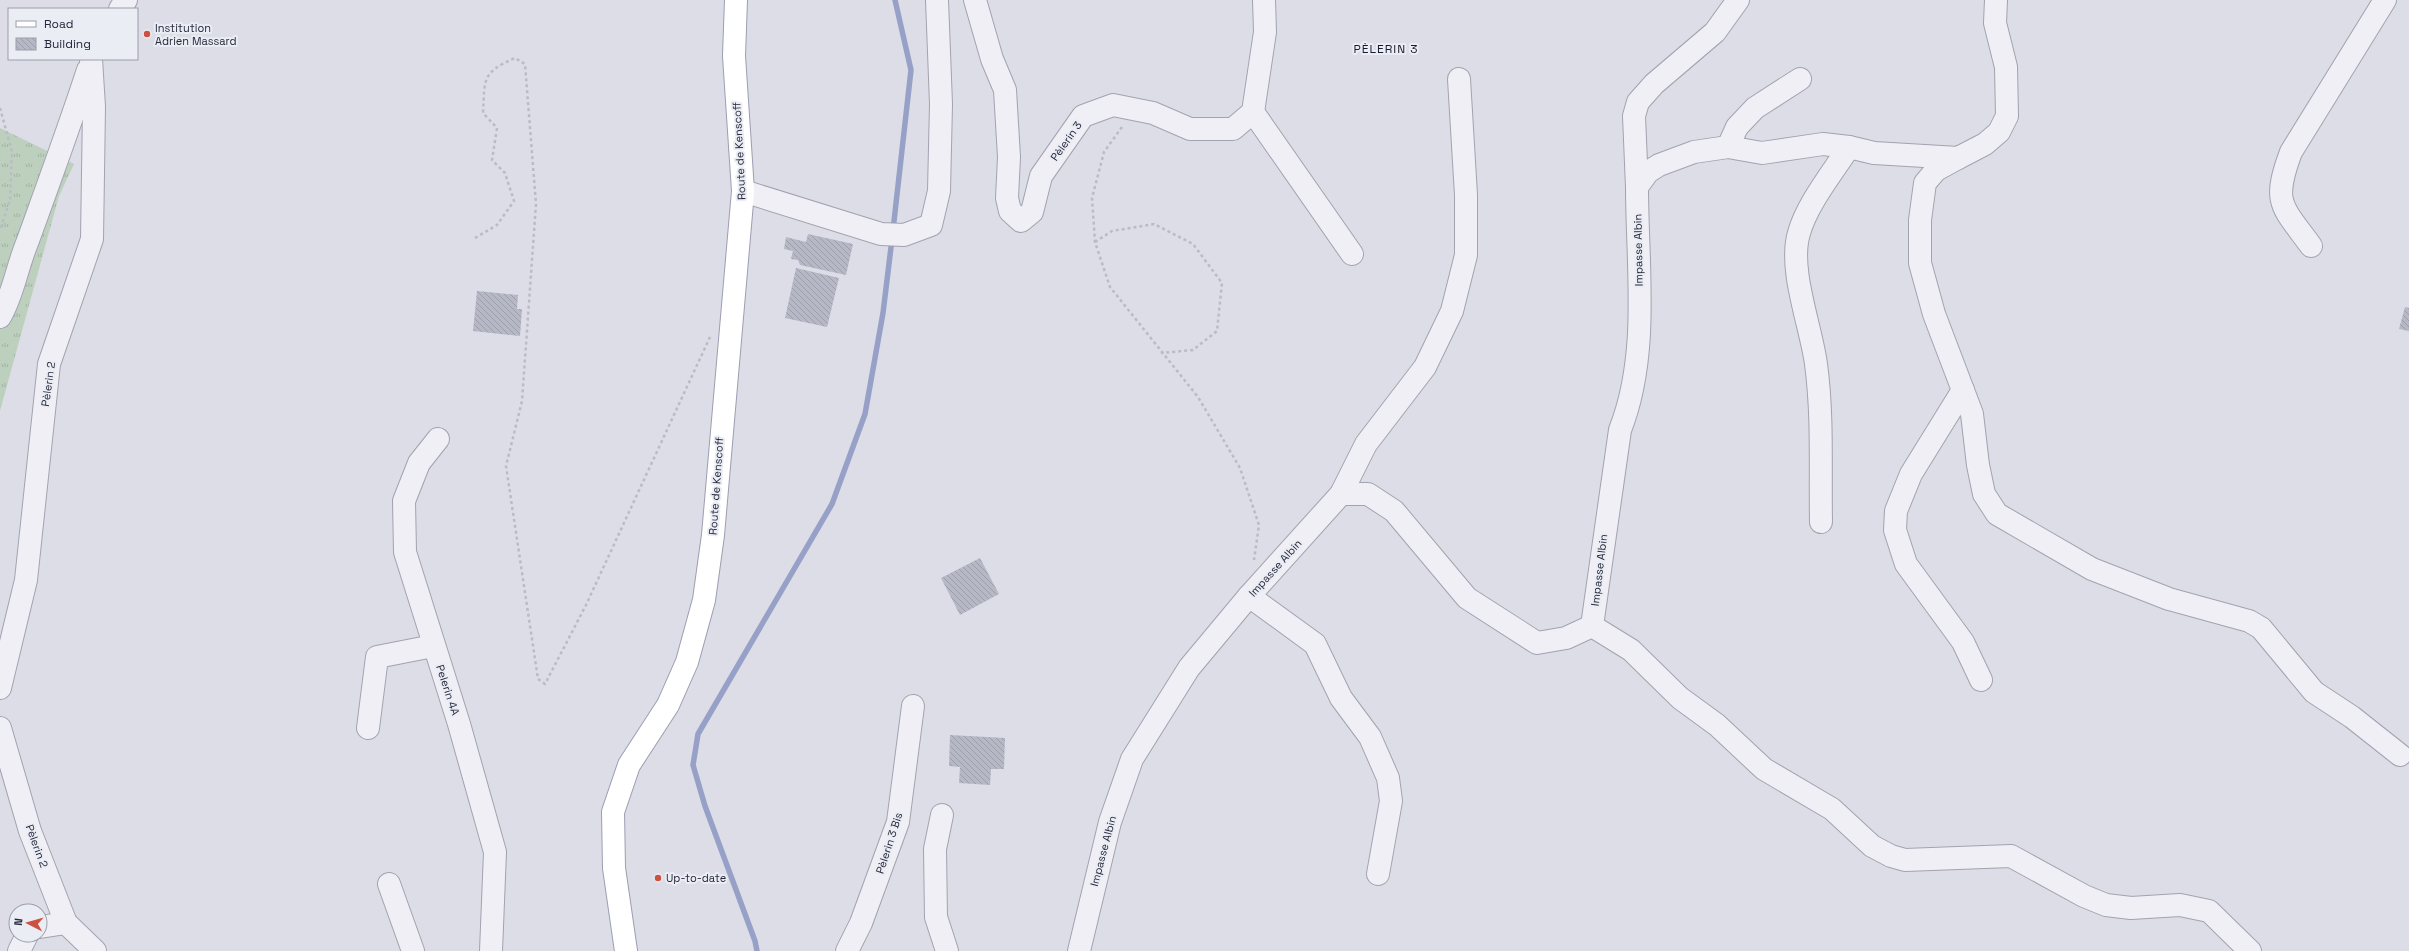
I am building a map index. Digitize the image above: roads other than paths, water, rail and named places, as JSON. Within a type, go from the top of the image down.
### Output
[{"type":"main road","name":"Route de Kenscoff","points":[[626,951],[614,868],[612,812],[629,765],[668,705],[686,662],[704,600],[712,535],[743,191],[734,56],[736,0]]},
{"type":"street","points":[[743,191],[881,234],[904,235],[931,225],[939,191],[941,104],[937,0]]},
{"type":"street","name":"Pèlerin 3","points":[[975,0],[992,59],[1005,90],[1009,157],[1007,198],[1010,211],[1021,221],[1032,212],[1041,176],[1083,116],[1113,104],[1153,113],[1190,129],[1233,129],[1253,112]]},
{"type":"street","points":[[1264,0],[1265,32],[1253,112],[1352,254]]},
{"type":"street","name":"Impasse Albin","points":[[1592,626],[1620,430],[1631,403],[1636,364],[1639,306],[1634,116],[1638,102],[1654,84],[1715,32],[1738,0]]},
{"type":"street","points":[[1996,0],[1995,23],[2006,67],[2007,116],[1999,132],[1986,144],[1936,170],[1925,183],[1920,220],[1920,263],[1934,314],[1972,414],[1978,465],[1984,494],[1997,514],[2092,569],[2169,599],[2248,621],[2261,628],[2314,692],[2352,717],[2400,754]]},
{"type":"street","points":[[2311,246],[2284,209],[2280,193],[2281,177],[2291,152],[2385,0]]},
{"type":"street","name":"Pèlerin 2","points":[[0,317],[6,308],[20,262],[47,193],[91,60]]},
{"type":"street","name":"Pèlerin 2","points":[[0,688],[26,580],[49,364],[92,239],[94,107],[91,60]]},
{"type":"street","name":"Impasse Albin","points":[[1079,951],[1110,822],[1132,759],[1189,668],[1249,596],[1341,494],[1366,444],[1425,367],[1452,311],[1466,255],[1466,195],[1459,79]]},
{"type":"street","points":[[1728,147],[1737,127],[1755,108],[1800,79]]},
{"type":"street","points":[[1637,187],[1648,172],[1659,165],[1694,152],[1728,147],[1762,153],[1823,144],[1849,147],[1874,153],[1958,158]]},
{"type":"street","points":[[1821,522],[1816,365],[1797,273],[1795,252],[1798,234],[1804,218],[1849,147]]},
{"type":"street","points":[[1963,390],[1911,474],[1896,511],[1895,530],[1906,564],[1963,642],[1981,680]]},
{"type":"street","name":"Pelerin 4A","points":[[438,439],[419,463],[404,501],[405,552],[495,852],[491,951]]},
{"type":"street","points":[[1341,494],[1368,494],[1394,511],[1466,598],[1536,643],[1566,638],[1592,626],[1631,650],[1680,698],[1717,725],[1764,769],[1832,809],[1872,846],[1891,856],[1906,860],[2011,856],[2084,896],[2106,905],[2131,908],[2180,905],[2209,911],[2250,951]]},
{"type":"street","points":[[1249,596],[1315,644],[1341,698],[1370,737],[1388,778],[1391,801],[1378,874]]},
{"type":"street","points":[[368,728],[377,658],[434,646]]},
{"type":"street","name":"Pèlerin 3 Bis","points":[[847,951],[861,923],[898,822],[913,706]]},
{"type":"street","name":"Pèlerin 2","points":[[0,728],[30,831],[66,923],[95,951]]},
{"type":"street","points":[[942,815],[935,850],[936,917],[947,951]]},
{"type":"street","points":[[389,884],[413,951]]},
{"type":"street","points":[[48,926],[66,923]]},
{"type":"waterway","points":[[893,230],[911,70],[895,0]]},
{"type":"waterway","points":[[757,951],[755,941],[705,806],[693,765],[698,734],[832,504],[865,414],[883,313],[892,239]]},
{"type":"place","name":"Institution Adrien Massard","points":[[147,34]]},
{"type":"place","name":"Up-to-date","points":[[658,878]]},
{"type":"district","name":"PÈLERIN 3","points":[[1386,49]]}]
